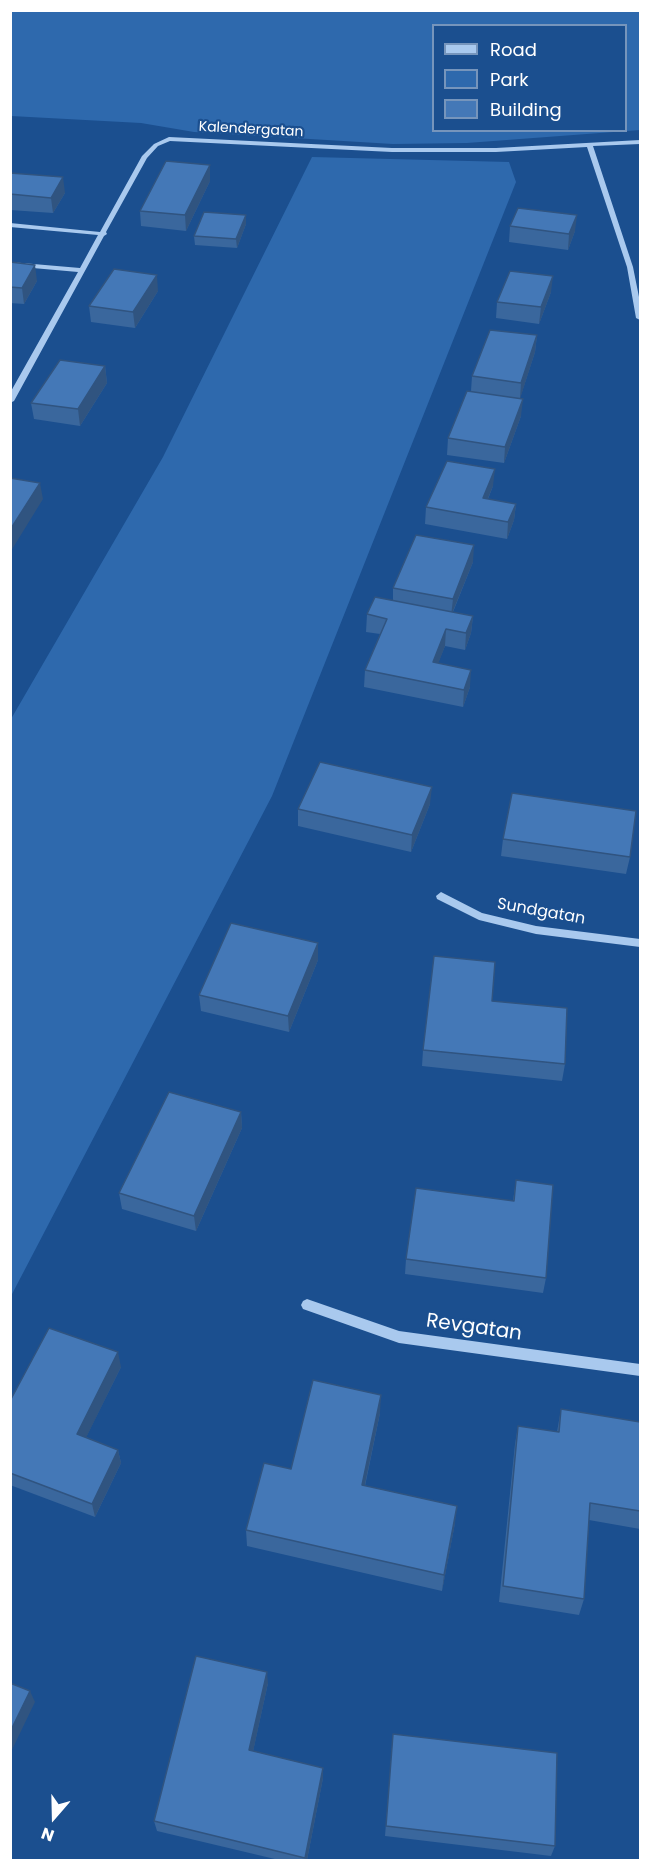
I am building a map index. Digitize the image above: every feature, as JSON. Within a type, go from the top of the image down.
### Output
[{"type":"street","name":"Kalendergatan","points":[[10,401],[104,234],[144,157],[156,145],[169,138],[392,150],[496,150],[640,142]]},
{"type":"street","points":[[590,146],[630,267],[640,318]]},
{"type":"street","points":[[10,225],[104,234]]},
{"type":"street","points":[[10,264],[83,270]]},
{"type":"street","name":"Sundgatan","points":[[441,896],[479,916],[536,930],[640,943]]},
{"type":"street","name":"Revgatan","points":[[307,1305],[399,1337],[640,1370]]},
{"type":"green space","points":[[10,11],[640,11],[640,130],[627,131],[627,24],[432,24],[432,132],[613,132],[467,143],[393,144],[194,132],[141,123],[11,116]]},
{"type":"green space","points":[[312,157],[509,162],[516,182],[272,796],[11,1296],[11,719],[163,457]]},
{"type":"building","points":[[166,161],[210,165],[185,215],[140,211]]},
{"type":"building","points":[[10,173],[63,177],[51,198],[10,194]]},
{"type":"building","points":[[518,208],[577,215],[569,234],[510,226]]},
{"type":"building","points":[[204,212],[246,215],[236,239],[194,236]]},
{"type":"building","points":[[10,262],[35,265],[22,288],[10,287]]},
{"type":"building","points":[[114,269],[157,275],[133,312],[89,306]]},
{"type":"building","points":[[510,271],[553,276],[541,307],[497,302]]},
{"type":"building","points":[[490,330],[537,335],[521,383],[472,376]]},
{"type":"building","points":[[60,360],[105,366],[78,409],[31,403]]},
{"type":"building","points":[[467,391],[523,399],[505,447],[448,438]]},
{"type":"building","points":[[447,461],[495,469],[483,498],[516,504],[508,522],[426,507]]},
{"type":"building","points":[[10,478],[40,483],[10,530]]},
{"type":"building","points":[[416,535],[474,545],[453,599],[393,588]]},
{"type":"building","points":[[375,597],[473,616],[466,633],[446,629],[433,662],[471,670],[464,690],[365,670],[387,619],[367,614]]},
{"type":"building","points":[[320,762],[432,787],[412,835],[298,809]]},
{"type":"building","points":[[512,793],[636,811],[630,857],[503,839]]},
{"type":"building","points":[[231,923],[318,943],[288,1016],[199,995]]},
{"type":"building","points":[[434,956],[495,962],[492,1001],[567,1008],[565,1064],[423,1050]]},
{"type":"building","points":[[169,1092],[241,1112],[194,1216],[119,1193]]},
{"type":"building","points":[[516,1180],[553,1185],[546,1278],[406,1259],[416,1188],[514,1201]]},
{"type":"building","points":[[49,1328],[118,1352],[77,1434],[118,1450],[92,1504],[10,1473],[10,1401]]},
{"type":"building","points":[[313,1380],[381,1395],[362,1485],[457,1506],[444,1575],[246,1530],[264,1463],[291,1469]]},
{"type":"building","points":[[561,1409],[640,1422],[640,1511],[590,1503],[584,1599],[503,1586],[518,1426],[559,1432]]},
{"type":"building","points":[[196,1656],[267,1672],[249,1750],[323,1768],[305,1858],[154,1821]]},
{"type":"building","points":[[10,1683],[30,1691],[10,1732]]},
{"type":"building","points":[[393,1734],[557,1753],[555,1846],[386,1826]]}]
